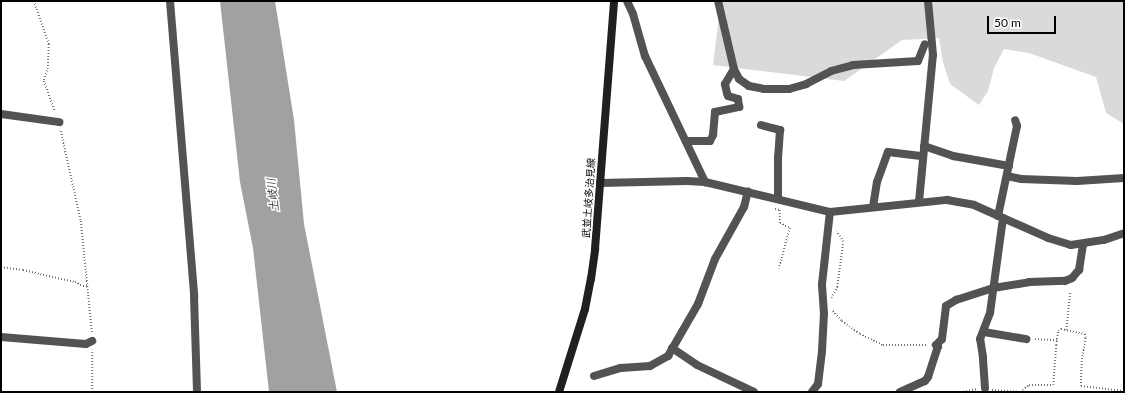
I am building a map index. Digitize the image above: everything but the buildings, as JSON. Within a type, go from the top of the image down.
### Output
[{"type":"main road","name":"武並土岐多治見線","points":[[559,392],[585,309],[591,279],[614,1]]},
{"type":"street","points":[[170,1],[194,296],[197,392]]},
{"type":"street","points":[[627,1],[633,14],[645,56],[705,182]]},
{"type":"street","points":[[718,1],[734,69],[739,79],[749,86],[764,89],[789,89],[806,84],[831,71],[853,65],[918,61],[925,44]]},
{"type":"street","points":[[919,202],[933,55],[928,1]]},
{"type":"street","points":[[686,140],[710,140],[713,135],[715,112],[739,107],[738,99],[728,96],[725,84],[734,69]]},
{"type":"street","points":[[1,114],[59,122]]},
{"type":"street","points":[[984,388],[983,357],[980,339],[984,332],[990,313],[1001,217],[1017,126],[1015,120]]},
{"type":"street","points":[[762,125],[780,130],[778,157],[778,198]]},
{"type":"street","points":[[924,146],[953,156],[1009,166]]},
{"type":"street","points":[[873,207],[877,182],[888,152],[923,156]]},
{"type":"street","points":[[1007,176],[1021,179],[1077,181],[1124,178]]},
{"type":"street","points":[[600,183],[705,182],[778,198],[830,212],[947,200],[974,205],[1054,240],[1071,245],[1104,240],[1124,233]]},
{"type":"street","points":[[594,376],[621,368],[650,366],[668,356],[698,304],[715,259],[744,208],[748,191]]},
{"type":"street","points":[[812,392],[818,384],[820,372],[826,305],[822,284],[830,212]]},
{"type":"street","points":[[900,392],[925,381],[928,376],[938,347],[936,345],[942,338],[946,306],[956,300],[993,288],[1029,282],[1065,281],[1072,278],[1079,270],[1083,244]]},
{"type":"street","points":[[984,332],[1026,339]]},
{"type":"street","points":[[1,337],[86,344],[92,341]]},
{"type":"street","points":[[672,348],[697,365],[754,392]]},
{"type":"path","points":[[34,1],[49,44],[48,68],[44,81],[59,122],[81,221],[92,341],[92,392]]},
{"type":"path","points":[[773,208],[780,210],[780,223],[790,228],[779,269]]},
{"type":"path","points":[[835,228],[843,242],[837,287],[826,305],[842,321],[860,334],[883,344],[936,345]]},
{"type":"path","points":[[1,268],[23,270],[88,286]]},
{"type":"path","points":[[1066,330],[1070,293]]},
{"type":"path","points":[[963,392],[984,388],[1020,392],[1029,385],[1053,385],[1058,331],[1061,329],[1085,334],[1086,338],[1082,361],[1081,386],[1124,392]]},
{"type":"path","points":[[1026,339],[1057,340]]},
{"type":"shaded area","points":[[721,1],[1124,1],[1124,124],[1106,113],[1096,77],[1029,53],[1004,49],[994,68],[988,91],[979,105],[950,84],[943,62],[939,38],[902,40],[844,81],[713,65]]},
{"type":"water","name":"土岐川","points":[[220,1],[275,1],[294,120],[304,224],[337,392],[269,392],[253,248],[240,182]]}]
